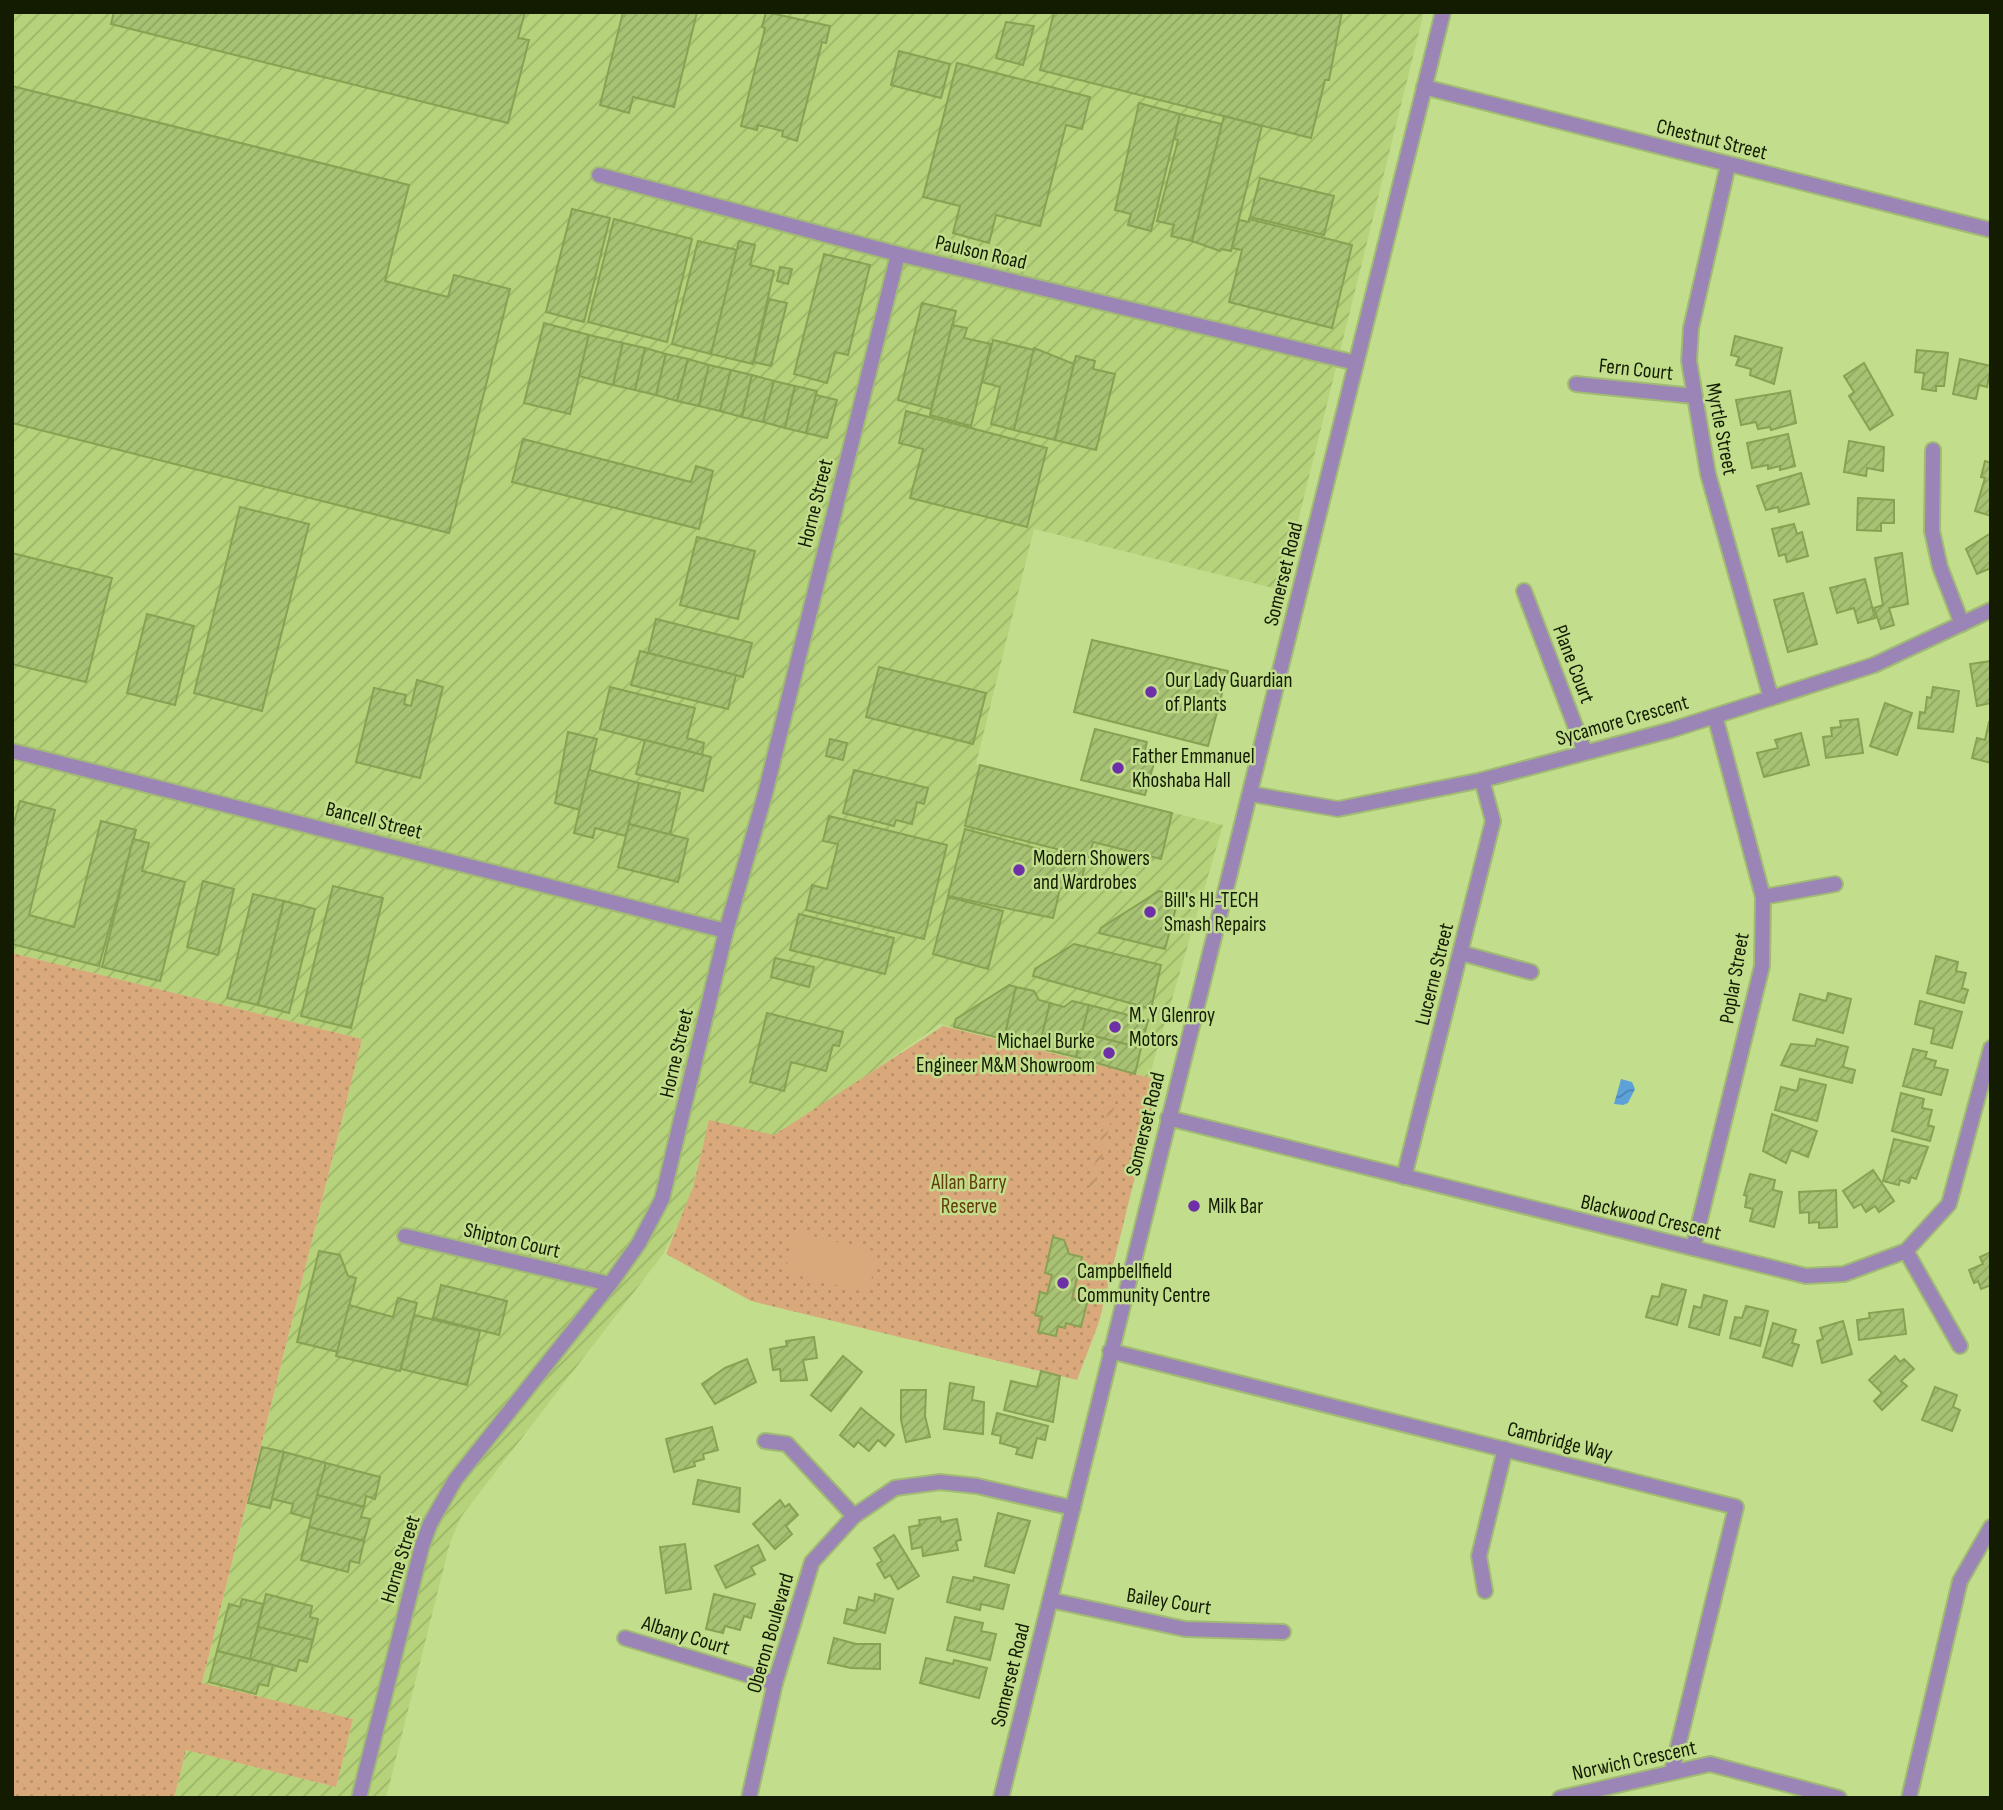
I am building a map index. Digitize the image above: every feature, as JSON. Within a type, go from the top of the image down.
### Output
[{"type":"street","name":"Somerset Road","points":[[1001,1798],[1443,12]]},
{"type":"street","name":"Chestnut Street","points":[[1424,87],[1991,230]]},
{"type":"street","name":"Myrtle Street","points":[[1728,165],[1691,328],[1689,361],[1708,474],[1771,698]]},
{"type":"street","name":"Paulson Road","points":[[599,175],[898,254],[1356,363]]},
{"type":"street","name":"Horne Street","points":[[359,1798],[430,1524],[455,1480],[610,1284],[639,1243],[662,1199],[726,931],[765,794],[898,254]]},
{"type":"street","name":"Fern Court","points":[[1576,384],[1693,396]]},
{"type":"street","points":[[1933,450],[1932,531],[1940,567],[1962,624]]},
{"type":"street","name":"Plane Court","points":[[1524,591],[1585,752]]},
{"type":"street","name":"Sycamore Crescent","points":[[1251,794],[1338,809],[1482,780],[1715,716],[1874,665],[1991,610]]},
{"type":"street","name":"Poplar Street","points":[[1693,1248],[1762,966],[1763,897],[1715,716]]},
{"type":"street","name":"Bancell Street","points":[[12,751],[726,931]]},
{"type":"street","name":"Lucerne Street","points":[[1404,1177],[1493,821],[1482,780]]},
{"type":"street","points":[[1763,897],[1835,884]]},
{"type":"street","points":[[1461,953],[1531,972]]},
{"type":"street","name":"Blackwood Crescent","points":[[1168,1118],[1806,1276],[1844,1274],[1906,1251],[1949,1204],[1991,1048]]},
{"type":"street","name":"Shipton Court","points":[[405,1236],[610,1284]]},
{"type":"street","points":[[1906,1251],[1960,1346]]},
{"type":"street","name":"Cambridge Way","points":[[1110,1351],[1736,1507],[1672,1771]]},
{"type":"street","points":[[765,1441],[787,1444],[854,1516]]},
{"type":"street","points":[[1485,1591],[1479,1556],[1505,1449]]},
{"type":"street","name":"Oberon Boulevard","points":[[749,1798],[775,1683],[813,1562],[854,1516],[895,1488],[940,1482],[978,1486],[1073,1508]]},
{"type":"street","points":[[1909,1798],[1960,1581],[1991,1527]]},
{"type":"street","name":"Bailey Court","points":[[1050,1600],[1185,1629],[1283,1632]]},
{"type":"street","name":"Albany Court","points":[[625,1638],[775,1683]]},
{"type":"street","name":"Norwich Crescent","points":[[1560,1798],[1672,1771],[1710,1765],[1839,1798]]},
{"type":"shaded area","points":[[12,12],[1424,12],[1281,590],[1034,529],[976,764],[1223,825],[1149,1078],[940,1024],[773,1142],[709,1121],[689,1201],[664,1253],[461,1517],[450,1543],[386,1798],[174,1798],[186,1750],[336,1787],[353,1719],[202,1684],[362,1039],[12,953]]},
{"type":"green space","points":[[12,953],[362,1039],[202,1683],[353,1719],[336,1787],[186,1750],[174,1798],[12,1798]]},
{"type":"green space","name":"Allan Barry Reserve","points":[[943,1026],[1159,1080],[1099,1322],[1077,1380],[751,1301],[666,1254],[693,1187],[709,1120],[774,1135]]},
{"type":"green space","points":[[1111,1098],[1116,1099],[1092,1197],[1087,1196]]},
{"type":"green space","points":[[795,1232],[878,1252],[868,1293],[785,1272]]},
{"type":"water","points":[[1621,1079],[1632,1082],[1635,1089],[1628,1103],[1623,1105],[1614,1104]]},
{"type":"building","points":[[114,12],[525,12],[518,38],[529,40],[508,123],[111,24]]},
{"type":"building","points":[[623,12],[697,12],[674,107],[633,97],[629,113],[600,105]]},
{"type":"building","points":[[766,12],[830,26],[826,43],[822,42],[797,141],[782,136],[783,131],[758,125],[757,130],[741,126],[765,28],[762,27]]},
{"type":"building","points":[[1054,12],[1342,12],[1329,80],[1325,80],[1311,138],[1040,70]]},
{"type":"building","points":[[1006,22],[1034,26],[1023,65],[996,58]]},
{"type":"building","points":[[899,51],[950,64],[941,98],[891,85]]},
{"type":"building","points":[[957,63],[1090,97],[1082,129],[1066,125],[1040,226],[996,215],[989,243],[953,233],[960,206],[923,197]]},
{"type":"building","points":[[12,86],[409,185],[385,281],[448,297],[454,275],[510,289],[449,533],[12,423]]},
{"type":"building","points":[[1139,103],[1180,114],[1151,231],[1128,225],[1131,214],[1115,210]]},
{"type":"building","points":[[1180,114],[1222,124],[1192,241],[1171,236],[1174,225],[1157,221],[1178,140],[1174,139]]},
{"type":"building","points":[[1224,116],[1262,126],[1231,251],[1220,251],[1192,241]]},
{"type":"building","points":[[1260,178],[1334,196],[1324,235],[1250,217]]},
{"type":"building","points":[[572,209],[610,218],[584,322],[546,312]]},
{"type":"building","points":[[614,219],[692,239],[667,342],[588,322]]},
{"type":"building","points":[[1249,219],[1352,245],[1332,328],[1229,302],[1242,250],[1232,248],[1239,220],[1249,222]]},
{"type":"building","points":[[698,241],[737,250],[711,354],[672,344]]},
{"type":"building","points":[[739,241],[755,245],[750,265],[774,271],[753,364],[711,354]]},
{"type":"building","points":[[824,254],[870,265],[848,355],[835,352],[827,383],[794,374]]},
{"type":"building","points":[[780,267],[792,269],[788,284],[777,281]]},
{"type":"building","points":[[769,299],[787,303],[771,366],[754,362]]},
{"type":"building","points":[[922,303],[956,311],[931,409],[898,400]]},
{"type":"building","points":[[544,323],[589,335],[570,414],[524,403]]},
{"type":"building","points":[[952,325],[967,328],[964,338],[991,344],[971,426],[930,415]]},
{"type":"building","points":[[589,335],[623,343],[613,385],[579,376]]},
{"type":"building","points":[[1735,336],[1782,348],[1774,384],[1750,375],[1751,369],[1736,365],[1739,357],[1731,355]]},
{"type":"building","points":[[993,340],[1034,350],[1014,430],[991,424],[1000,387],[982,382]]},
{"type":"building","points":[[623,343],[645,348],[635,390],[613,385]]},
{"type":"building","points":[[645,348],[666,354],[656,395],[635,390]]},
{"type":"building","points":[[1034,348],[1074,364],[1055,440],[1014,430]]},
{"type":"building","points":[[1917,350],[1948,353],[1944,386],[1936,386],[1936,391],[1922,389],[1924,373],[1915,372]]},
{"type":"building","points":[[666,354],[688,359],[677,401],[656,395]]},
{"type":"building","points":[[1076,356],[1095,361],[1093,369],[1115,374],[1096,450],[1055,440]]},
{"type":"building","points":[[688,359],[709,365],[699,406],[677,401]]},
{"type":"building","points":[[1960,359],[1991,366],[1987,387],[1979,385],[1976,399],[1953,394]]},
{"type":"building","points":[[1864,363],[1893,415],[1870,430],[1849,396],[1854,392],[1844,376]]},
{"type":"building","points":[[709,365],[731,370],[720,411],[699,406]]},
{"type":"building","points":[[731,370],[752,375],[742,417],[720,411]]},
{"type":"building","points":[[752,375],[774,381],[763,422],[742,417]]},
{"type":"building","points":[[774,381],[795,386],[785,428],[763,422]]},
{"type":"building","points":[[795,386],[817,391],[806,433],[785,428]]},
{"type":"building","points":[[1790,391],[1796,423],[1771,430],[1770,427],[1758,429],[1756,422],[1741,425],[1736,400]]},
{"type":"building","points":[[816,395],[837,400],[827,438],[806,433]]},
{"type":"building","points":[[906,411],[1047,448],[1027,527],[910,498],[923,449],[899,443]]},
{"type":"building","points":[[1788,434],[1795,466],[1780,470],[1780,466],[1768,469],[1768,465],[1752,468],[1747,443]]},
{"type":"building","points":[[523,439],[691,482],[696,466],[713,471],[699,529],[512,482]]},
{"type":"building","points":[[1849,441],[1884,447],[1883,471],[1867,468],[1866,476],[1844,472]]},
{"type":"building","points":[[1985,461],[1991,463],[1991,516],[1975,511],[1985,478],[1981,477]]},
{"type":"building","points":[[1801,473],[1809,504],[1779,512],[1778,507],[1766,510],[1757,486]]},
{"type":"building","points":[[1858,498],[1894,500],[1894,523],[1881,523],[1881,531],[1857,530]]},
{"type":"building","points":[[240,507],[309,524],[262,711],[194,693]]},
{"type":"building","points":[[1794,524],[1797,534],[1802,532],[1808,556],[1787,562],[1785,554],[1779,556],[1772,529]]},
{"type":"building","points":[[1991,533],[1991,568],[1977,574],[1966,549]]},
{"type":"building","points":[[697,537],[755,551],[738,619],[680,605]]},
{"type":"building","points":[[12,553],[112,578],[86,682],[12,664]]},
{"type":"building","points":[[1902,553],[1908,604],[1889,608],[1894,625],[1881,629],[1874,608],[1883,605],[1875,558]]},
{"type":"building","points":[[1865,579],[1875,618],[1858,623],[1854,608],[1837,613],[1830,588]]},
{"type":"building","points":[[1803,593],[1817,644],[1788,652],[1774,600]]},
{"type":"building","points":[[147,614],[194,626],[175,705],[127,693]]},
{"type":"building","points":[[656,619],[752,643],[743,677],[648,653]]},
{"type":"building","name":"Our Lady Guardian of Plants","points":[[1092,640],[1228,671],[1208,746],[1074,712]]},
{"type":"building","points":[[640,651],[736,675],[728,709],[631,685]]},
{"type":"building","points":[[1991,661],[1991,703],[1977,706],[1970,664]]},
{"type":"building","points":[[879,667],[986,693],[973,744],[866,717]]},
{"type":"building","points":[[417,680],[443,687],[420,778],[356,762],[374,688],[406,695],[404,704],[411,706]]},
{"type":"building","points":[[610,687],[695,708],[687,738],[704,743],[702,755],[600,729]]},
{"type":"building","points":[[1933,687],[1959,691],[1953,732],[1918,728],[1920,712],[1925,713],[1927,697],[1931,698]]},
{"type":"building","points":[[1885,703],[1912,713],[1897,755],[1870,746]]},
{"type":"building","points":[[1858,719],[1863,753],[1826,758],[1823,737],[1832,736],[1831,728],[1841,727],[1840,721]]},
{"type":"building","points":[[1989,722],[1991,763],[1972,758],[1977,738],[1985,740]]},
{"type":"building","name":"Father Emmanuel Khoshaba Hall","points":[[1095,729],[1147,742],[1144,754],[1156,756],[1145,795],[1081,780]]},
{"type":"building","points":[[568,732],[597,739],[580,810],[555,803]]},
{"type":"building","points":[[1801,733],[1809,765],[1764,777],[1757,753],[1778,748],[1775,740]]},
{"type":"building","points":[[830,739],[847,743],[843,760],[826,756]]},
{"type":"building","points":[[645,740],[711,757],[703,791],[636,774]]},
{"type":"building","points":[[980,765],[1172,813],[1161,859],[1093,842],[1089,857],[965,826]]},
{"type":"building","points":[[589,770],[639,783],[626,836],[595,828],[593,838],[574,833]]},
{"type":"building","points":[[854,770],[928,788],[924,804],[917,802],[912,824],[896,820],[894,826],[843,813]]},
{"type":"building","points":[[639,783],[680,793],[670,835],[629,824]]},
{"type":"building","points":[[20,801],[55,810],[29,915],[74,927],[101,821],[136,830],[99,966],[12,944],[12,830]]},
{"type":"building","points":[[829,816],[947,845],[924,939],[806,910],[812,885],[827,889],[838,844],[823,841]]},
{"type":"building","points":[[629,824],[688,839],[678,882],[618,867]]},
{"type":"building","name":"Modern Showers and Wardrobes","points":[[965,829],[1086,862],[1082,878],[1060,889],[1053,918],[948,896]]},
{"type":"building","points":[[133,839],[149,843],[142,871],[185,882],[160,981],[102,967]]},
{"type":"building","points":[[203,881],[234,889],[218,955],[187,947]]},
{"type":"building","points":[[333,886],[383,898],[351,1028],[301,1016]]},
{"type":"building","name":"Bill's HI-TECH Smash Repairs","points":[[1159,891],[1179,896],[1165,949],[1099,933],[1101,928]]},
{"type":"building","points":[[253,894],[284,901],[258,1005],[227,998]]},
{"type":"building","points":[[948,897],[1003,911],[988,969],[933,954]]},
{"type":"building","points":[[284,901],[315,909],[289,1013],[258,1005]]},
{"type":"building","points":[[799,914],[894,938],[885,974],[790,950]]},
{"type":"building","points":[[1074,944],[1161,965],[1151,1009],[1033,976],[1035,969]]},
{"type":"building","points":[[1936,956],[1958,962],[1956,971],[1966,973],[1962,988],[1968,990],[1964,1003],[1927,993]]},
{"type":"building","points":[[775,958],[814,967],[809,987],[771,977]]},
{"type":"building","points":[[1009,985],[1016,987],[1004,1039],[954,1027],[956,1019]]},
{"type":"building","points":[[1016,987],[1034,991],[1039,1000],[1050,1003],[1039,1048],[1004,1039]]},
{"type":"building","points":[[1828,993],[1851,999],[1843,1033],[1793,1020],[1800,994],[1826,1001]]},
{"type":"building","points":[[1072,1001],[1089,1005],[1076,1057],[1039,1048],[1050,1003],[1064,1007]]},
{"type":"building","points":[[1920,1001],[1962,1012],[1952,1048],[1931,1043],[1934,1029],[1915,1024]]},
{"type":"building","name":"M. Y Glenroy Motors","points":[[1089,1005],[1148,1020],[1141,1048],[1082,1033]]},
{"type":"building","points":[[767,1013],[843,1032],[839,1046],[833,1045],[826,1071],[791,1062],[784,1091],[750,1082]]},
{"type":"building","name":"Michael Burke Engineer M&M Showroom","points":[[1082,1033],[1141,1048],[1135,1074],[1076,1057]]},
{"type":"building","points":[[1817,1039],[1848,1047],[1843,1067],[1855,1070],[1852,1083],[1781,1065],[1791,1044],[1815,1046]]},
{"type":"building","points":[[1913,1049],[1927,1052],[1925,1058],[1936,1061],[1934,1067],[1948,1070],[1941,1095],[1903,1086]]},
{"type":"building","points":[[1800,1079],[1826,1085],[1817,1121],[1775,1110],[1781,1087],[1797,1091]]},
{"type":"building","points":[[1901,1093],[1924,1099],[1922,1108],[1932,1110],[1928,1125],[1934,1127],[1930,1141],[1892,1131]]},
{"type":"building","points":[[1772,1114],[1817,1131],[1808,1157],[1791,1150],[1786,1163],[1763,1151]]},
{"type":"building","points":[[1894,1139],[1928,1147],[1916,1179],[1911,1177],[1909,1183],[1900,1180],[1899,1185],[1883,1181]]},
{"type":"building","points":[[1873,1170],[1894,1201],[1879,1212],[1875,1206],[1866,1212],[1861,1204],[1854,1208],[1843,1191]]},
{"type":"building","points":[[1750,1174],[1775,1180],[1773,1190],[1782,1192],[1774,1227],[1750,1221],[1753,1209],[1745,1207],[1747,1196],[1744,1195]]},
{"type":"building","points":[[1836,1190],[1837,1227],[1819,1228],[1819,1222],[1809,1223],[1809,1212],[1800,1213],[1799,1192]]},
{"type":"building","name":"Campbellfield Community Centre","points":[[1053,1237],[1064,1240],[1069,1254],[1082,1257],[1072,1299],[1087,1303],[1081,1327],[1066,1323],[1065,1328],[1058,1326],[1056,1336],[1038,1332],[1042,1317],[1035,1315],[1040,1292],[1047,1294],[1052,1275],[1045,1273]]},
{"type":"building","points":[[319,1251],[340,1255],[348,1276],[356,1278],[338,1352],[297,1342]]},
{"type":"building","points":[[1991,1252],[1991,1285],[1981,1289],[1978,1281],[1974,1283],[1969,1270],[1983,1264],[1980,1257]]},
{"type":"building","points":[[1662,1284],[1686,1290],[1677,1325],[1646,1317],[1652,1296],[1659,1297]]},
{"type":"building","points":[[441,1285],[507,1301],[499,1335],[433,1318]]},
{"type":"building","points":[[1704,1295],[1727,1301],[1719,1335],[1689,1327],[1694,1306],[1701,1308]]},
{"type":"building","points":[[398,1298],[417,1303],[400,1371],[336,1356],[349,1305],[393,1317]]},
{"type":"building","points":[[1746,1306],[1768,1311],[1760,1346],[1730,1338],[1735,1317],[1742,1318]]},
{"type":"building","points":[[1903,1309],[1906,1334],[1859,1340],[1857,1320],[1870,1318],[1869,1313]]},
{"type":"building","points":[[414,1315],[480,1331],[467,1385],[401,1369]]},
{"type":"building","points":[[1843,1321],[1852,1354],[1822,1363],[1817,1341],[1823,1339],[1820,1328]]},
{"type":"building","points":[[1773,1323],[1796,1330],[1792,1343],[1799,1345],[1792,1366],[1763,1357]]},
{"type":"building","points":[[814,1337],[817,1358],[803,1360],[807,1380],[781,1381],[780,1369],[773,1370],[770,1349],[787,1346],[786,1341]]},
{"type":"building","points":[[843,1356],[862,1372],[831,1411],[811,1395]]},
{"type":"building","points":[[1895,1356],[1900,1362],[1904,1359],[1914,1369],[1901,1381],[1907,1386],[1882,1410],[1874,1401],[1882,1393],[1869,1380]]},
{"type":"building","points":[[747,1359],[756,1382],[715,1404],[702,1384],[725,1368]]},
{"type":"building","points":[[1041,1371],[1060,1376],[1053,1422],[1004,1410],[1011,1381],[1037,1387]]},
{"type":"building","points":[[950,1383],[974,1387],[972,1400],[984,1402],[983,1434],[944,1429]]},
{"type":"building","points":[[1935,1387],[1957,1395],[1953,1407],[1960,1410],[1952,1431],[1922,1420]]},
{"type":"building","points":[[901,1390],[926,1390],[925,1416],[930,1437],[906,1442],[901,1420]]},
{"type":"building","points":[[861,1408],[894,1435],[885,1446],[878,1440],[869,1451],[858,1442],[854,1447],[840,1435]]},
{"type":"building","points":[[997,1413],[1048,1426],[1045,1440],[1037,1438],[1032,1458],[1016,1454],[1018,1448],[1000,1443],[1001,1436],[992,1434]]},
{"type":"building","points":[[712,1427],[718,1450],[703,1454],[704,1459],[694,1462],[695,1466],[674,1472],[666,1439]]},
{"type":"building","points":[[262,1447],[284,1452],[270,1508],[248,1503]]},
{"type":"building","points":[[284,1452],[326,1463],[312,1519],[291,1513],[293,1504],[272,1499]]},
{"type":"building","points":[[326,1463],[380,1477],[375,1499],[366,1496],[364,1507],[317,1495]]},
{"type":"building","points":[[698,1480],[740,1488],[739,1512],[693,1504]]},
{"type":"building","points":[[317,1495],[364,1507],[361,1517],[370,1519],[364,1541],[309,1527]]},
{"type":"building","points":[[780,1500],[785,1507],[789,1504],[798,1515],[786,1526],[792,1534],[775,1549],[753,1524]]},
{"type":"building","points":[[998,1513],[1030,1521],[1014,1573],[985,1566]]},
{"type":"building","points":[[940,1517],[941,1522],[957,1519],[961,1540],[956,1541],[958,1550],[923,1556],[922,1547],[912,1549],[909,1527],[920,1525],[919,1520]]},
{"type":"building","points":[[309,1527],[364,1541],[359,1563],[350,1561],[348,1572],[301,1560]]},
{"type":"building","points":[[894,1535],[919,1576],[898,1589],[890,1575],[885,1578],[877,1564],[882,1561],[874,1548]]},
{"type":"building","points":[[685,1544],[691,1589],[666,1593],[660,1547]]},
{"type":"building","points":[[758,1545],[765,1560],[751,1567],[755,1574],[726,1588],[715,1566]]},
{"type":"building","points":[[953,1577],[973,1581],[974,1577],[1009,1585],[1003,1609],[981,1604],[980,1610],[947,1602]]},
{"type":"building","points":[[266,1594],[312,1606],[310,1617],[318,1619],[313,1640],[258,1627]]},
{"type":"building","points":[[714,1594],[755,1604],[751,1618],[744,1616],[740,1630],[725,1626],[723,1633],[706,1629]]},
{"type":"building","points":[[875,1594],[893,1599],[885,1633],[844,1623],[847,1609],[856,1611],[859,1597],[874,1601]]},
{"type":"building","points":[[242,1599],[263,1604],[250,1659],[217,1651],[229,1604],[240,1607]]},
{"type":"building","points":[[955,1617],[983,1623],[981,1631],[996,1634],[990,1660],[947,1650]]},
{"type":"building","points":[[258,1627],[313,1640],[307,1662],[299,1660],[296,1671],[250,1659]]},
{"type":"building","points":[[834,1638],[856,1644],[880,1644],[880,1669],[851,1668],[828,1663]]},
{"type":"building","points":[[217,1651],[273,1665],[268,1686],[259,1684],[256,1694],[209,1682]]},
{"type":"building","points":[[926,1658],[953,1664],[954,1660],[987,1668],[979,1698],[920,1683]]},
{"type":"place","name":"Our Lady Guardian of Plants","points":[[1151,692]]},
{"type":"place","name":"Father Emmanuel Khoshaba Hall","points":[[1118,768]]},
{"type":"place","name":"Modern Showers and Wardrobes","points":[[1019,870]]},
{"type":"place","name":"Bill's HI-TECH Smash Repairs","points":[[1150,912]]},
{"type":"place","name":"M. Y Glenroy Motors","points":[[1115,1027]]},
{"type":"place","name":"Michael Burke Engineer M&M Showroom","points":[[1109,1053]]},
{"type":"place","name":"Milk Bar","points":[[1194,1206]]},
{"type":"place","name":"Campbellfield Community Centre","points":[[1063,1283]]}]
